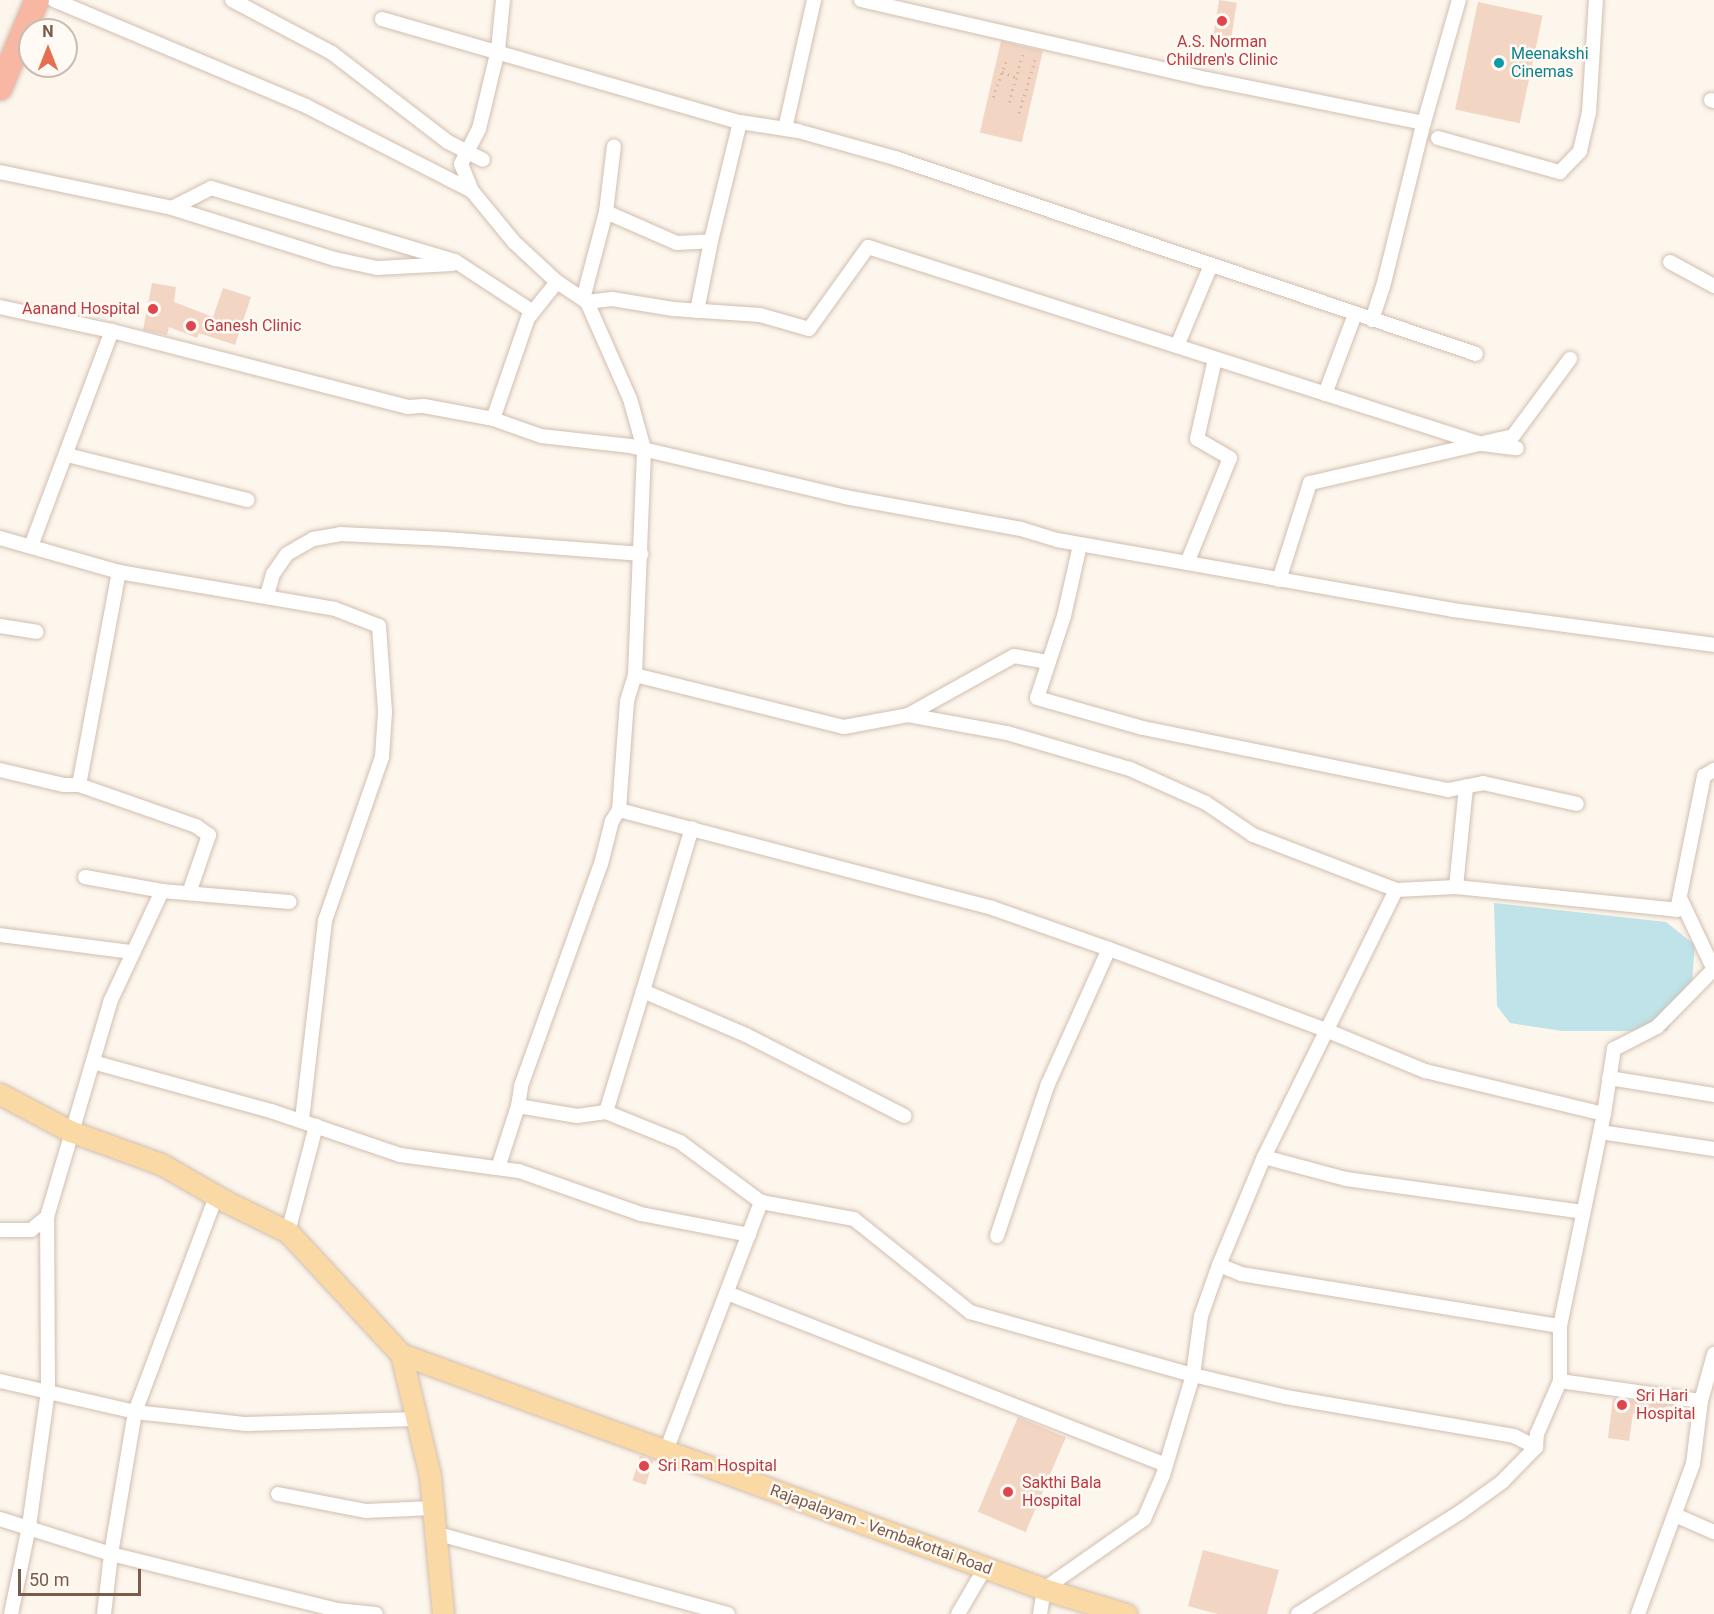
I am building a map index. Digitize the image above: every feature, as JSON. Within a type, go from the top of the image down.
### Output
[{"type":"highway","points":[[0,88],[37,0]]},
{"type":"main road","points":[[0,1094],[70,1131],[161,1164],[216,1196],[288,1232],[401,1354],[430,1476],[443,1614]]},
{"type":"main road","name":"Rajapalayam - Vembakottai Road","points":[[401,1354],[985,1568],[1126,1614]]},
{"type":"street","points":[[54,0],[306,106],[472,191]]},
{"type":"street","points":[[498,1168],[518,1106],[521,1086],[601,864],[612,820],[619,810],[627,701],[635,675],[642,554],[644,449],[630,399],[585,301],[557,282],[514,242],[472,191],[461,164],[479,129],[498,50],[503,0]]},
{"type":"street","points":[[785,129],[814,0]]},
{"type":"street","points":[[861,0],[1028,36],[1207,80],[1424,123]]},
{"type":"street","points":[[1372,320],[1383,287],[1424,123],[1459,0]]},
{"type":"street","points":[[1438,138],[1560,172],[1580,151],[1589,113],[1596,0]]},
{"type":"street","points":[[238,2],[332,53],[448,142],[483,159]]},
{"type":"street","points":[[382,19],[498,50],[740,122],[785,129],[895,158],[1476,354]]},
{"type":"street","points":[[697,311],[711,241],[740,122]]},
{"type":"street","points":[[585,301],[606,212],[614,146]]},
{"type":"street","points":[[0,172],[172,208],[335,259],[377,268],[452,264],[455,261]]},
{"type":"street","points":[[172,208],[210,188],[455,261],[533,312]]},
{"type":"street","points":[[606,212],[677,243],[711,241]]},
{"type":"street","points":[[585,301],[612,299],[697,311],[760,315],[809,329],[868,247],[1482,444],[1517,448]]},
{"type":"street","points":[[1670,262],[1714,286]]},
{"type":"street","points":[[1177,346],[1210,265]]},
{"type":"street","points":[[493,419],[528,318],[557,282]]},
{"type":"street","points":[[0,307],[112,332],[408,407],[424,406],[493,419],[541,436],[644,449],[845,498],[1021,529],[1080,545],[1453,610],[1714,645]]},
{"type":"street","points":[[1325,394],[1354,314]]},
{"type":"street","points":[[31,546],[112,332]]},
{"type":"street","points":[[1187,563],[1230,458],[1197,439],[1215,359]]},
{"type":"street","points":[[1279,580],[1310,483],[1513,436],[1570,359]]},
{"type":"street","points":[[67,455],[247,500]]},
{"type":"street","points":[[267,595],[273,574],[287,554],[313,539],[340,534],[446,539],[642,554]]},
{"type":"street","points":[[0,538],[119,572],[267,595],[335,609],[379,626],[385,712],[382,757],[325,921],[302,1121]]},
{"type":"street","points":[[1080,545],[1064,616],[1037,698],[1143,728],[1448,790],[1483,783],[1577,804]]},
{"type":"street","points":[[79,785],[119,572]]},
{"type":"street","points":[[0,626],[37,632]]},
{"type":"street","points":[[908,716],[1014,656],[1048,662]]},
{"type":"street","points":[[635,675],[844,727],[908,716],[1006,733],[1130,769],[1206,803],[1253,835],[1396,890],[1456,887],[1677,910],[1704,776],[1714,770]]},
{"type":"street","points":[[0,770],[64,785],[79,785],[196,826],[209,835],[189,893]]},
{"type":"street","points":[[1456,887],[1466,786]]},
{"type":"street","points":[[619,810],[992,908],[1328,1031],[1425,1071],[1604,1114]]},
{"type":"street","points":[[606,1113],[692,828]]},
{"type":"street","points":[[85,877],[162,891],[290,902]]},
{"type":"street","points":[[1040,1614],[1044,1589],[1144,1518],[1166,1465],[1194,1375],[1201,1316],[1220,1265],[1264,1157],[1396,890]]},
{"type":"street","points":[[10,1614],[30,1526],[48,1391],[47,1217],[70,1131],[111,1000],[131,952],[162,891]]},
{"type":"street","points":[[1298,1614],[1459,1513],[1502,1482],[1536,1447],[1537,1434],[1560,1381],[1560,1326],[1604,1114],[1614,1049],[1657,1026],[1714,970],[1680,898]]},
{"type":"street","points":[[0,935],[131,952]]},
{"type":"street","points":[[997,1236],[1048,1084],[1109,949]]},
{"type":"street","points":[[643,991],[746,1035],[904,1116]]},
{"type":"street","points":[[93,1062],[302,1121],[400,1155],[519,1171],[641,1214],[749,1235]]},
{"type":"street","points":[[1609,1078],[1714,1095]]},
{"type":"street","points":[[518,1106],[578,1116],[606,1113],[680,1142],[761,1202],[854,1220],[970,1312],[1194,1375],[1286,1397],[1514,1436],[1536,1447]]},
{"type":"street","points":[[288,1232],[316,1126]]},
{"type":"street","points":[[1600,1132],[1714,1149]]},
{"type":"street","points":[[1264,1157],[1346,1179],[1583,1212]]},
{"type":"street","points":[[104,1614],[111,1554],[135,1412],[216,1196]]},
{"type":"street","points":[[666,1451],[761,1202]]},
{"type":"street","points":[[0,1230],[31,1230],[47,1217]]},
{"type":"street","points":[[1220,1265],[1241,1274],[1560,1326]]},
{"type":"street","points":[[727,1293],[1166,1465]]},
{"type":"street","points":[[1638,1614],[1693,1464],[1701,1401],[1714,1354]]},
{"type":"street","points":[[0,1381],[135,1412],[246,1424],[417,1419]]},
{"type":"street","points":[[1560,1381],[1701,1401]]},
{"type":"street","points":[[278,1494],[366,1511],[433,1508]]},
{"type":"street","points":[[1675,1515],[1714,1532]]},
{"type":"street","points":[[0,1519],[30,1526],[111,1554],[337,1610],[376,1614]]},
{"type":"street","points":[[435,1533],[728,1614]]},
{"type":"street","points":[[958,1614],[985,1568]]},
{"type":"path","points":[[1009,102],[1028,36]]},
{"type":"path","points":[[1020,113],[1037,56]]},
{"type":"path","points":[[993,95],[1007,59]]},
{"type":"path","points":[[1002,72],[1016,76]]},
{"type":"water","points":[[1494,903],[1666,922],[1695,945],[1692,981],[1667,1031],[1562,1031],[1510,1023],[1497,1006]]},
{"type":"building","points":[[1219,0],[1237,3],[1229,49],[1212,46]]},
{"type":"building","name":"Meenakshi Cinemas","points":[[1478,2],[1543,16],[1520,123],[1455,110]]},
{"type":"building","points":[[1001,41],[1043,51],[1022,142],[980,133]]},
{"type":"building","points":[[152,283],[176,287],[174,302],[213,317],[223,288],[251,297],[235,345],[199,333],[197,338],[169,327],[167,335],[143,330]]},
{"type":"building","points":[[1613,1398],[1667,1405],[1665,1417],[1633,1413],[1629,1441],[1608,1438]]},
{"type":"building","points":[[1018,1417],[1066,1437],[1026,1532],[978,1512]]},
{"type":"building","points":[[640,1456],[653,1460],[646,1485],[632,1481]]},
{"type":"building","points":[[1203,1550],[1279,1570],[1267,1614],[1218,1614],[1188,1606]]},
{"type":"place","name":"A.S. Norman Children's Clinic","points":[[1222,21]]},
{"type":"place","name":"Meenakshi Cinemas","points":[[1499,63]]},
{"type":"place","name":"Aanand Hospital","points":[[153,309]]},
{"type":"place","name":"Ganesh Clinic","points":[[191,326]]},
{"type":"place","name":"Sri Hari Hospital","points":[[1622,1405]]},
{"type":"place","name":"Sri Ram Hospital","points":[[644,1466]]},
{"type":"place","name":"Sakthi Bala Hospital","points":[[1008,1492]]}]
